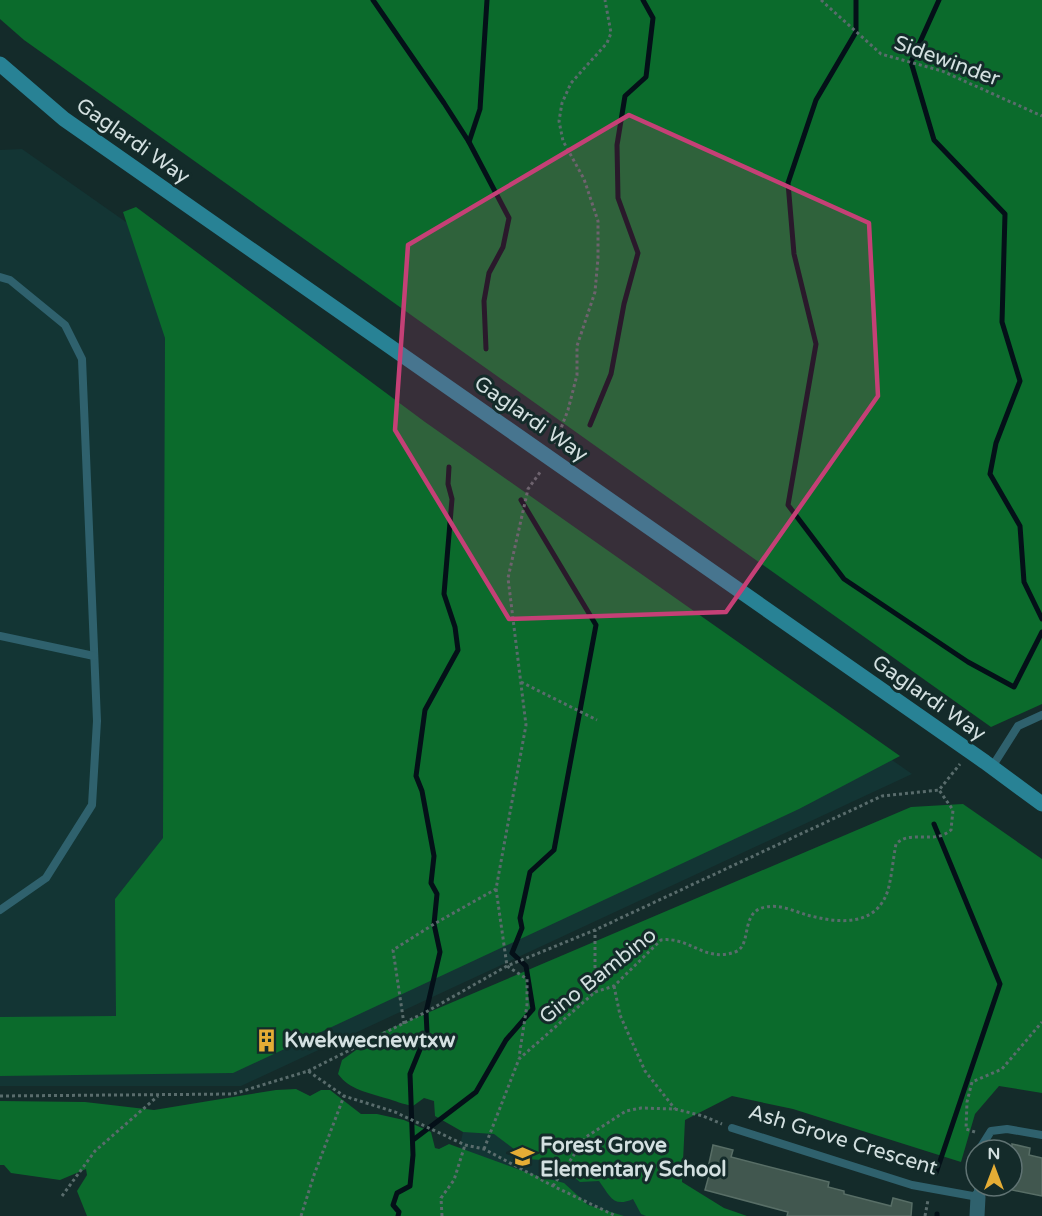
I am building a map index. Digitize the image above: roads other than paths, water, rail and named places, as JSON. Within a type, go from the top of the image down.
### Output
[{"type":"main road","name":"Gaglardi Way","points":[[0,64],[64,119],[1042,804]]},
{"type":"street","name":"Ash Grove Crescent","points":[[978,1198],[978,1216]]},
{"type":"lane","points":[[0,278],[10,280],[65,325],[82,359],[98,721],[92,805],[46,878],[0,910]]},
{"type":"lane","points":[[0,636],[94,656]]},
{"type":"lane","points":[[992,767],[1018,726],[1042,715]]},
{"type":"lane","name":"Ash Grove Crescent","points":[[732,1128],[912,1185],[930,1189],[964,1191]]},
{"type":"lane","points":[[986,1138],[991,1131],[1008,1129],[1042,1135]]},
{"type":"waterway","points":[[373,0],[469,142]]},
{"type":"waterway","points":[[486,349],[484,301],[489,273],[503,247],[509,218],[469,142],[480,109],[487,0]]},
{"type":"waterway","points":[[590,425],[611,374],[624,304],[638,253],[618,198],[617,145],[625,96],[646,77],[653,18],[643,0]]},
{"type":"waterway","points":[[856,0],[856,32],[816,100],[788,183],[794,254],[816,344],[788,505],[844,579],[968,662],[1014,687],[1042,632]]},
{"type":"waterway","points":[[939,0],[911,62],[934,140],[1005,214],[1002,322],[1020,381],[996,443],[990,474],[1020,526],[1024,582],[1042,619]]},
{"type":"waterway","points":[[398,1216],[399,1212],[393,1205],[397,1193],[410,1186],[413,1155],[410,1074],[427,1032],[426,1012],[440,952],[434,924],[437,894],[431,883],[434,856],[422,791],[416,776],[425,710],[458,650],[455,627],[444,594],[452,499],[448,484],[449,467]]},
{"type":"waterway","points":[[413,1140],[476,1092],[506,1040],[533,1009],[526,966],[512,953],[522,928],[520,918],[530,872],[554,850],[596,625],[521,500]]},
{"type":"waterway","points":[[934,824],[1000,984],[936,1173]]},
{"type":"place","name":"Kwekwecnewtxw","points":[[266,1040]]},
{"type":"place","name":"Forest Grove Elementary School","points":[[522,1157]]}]
